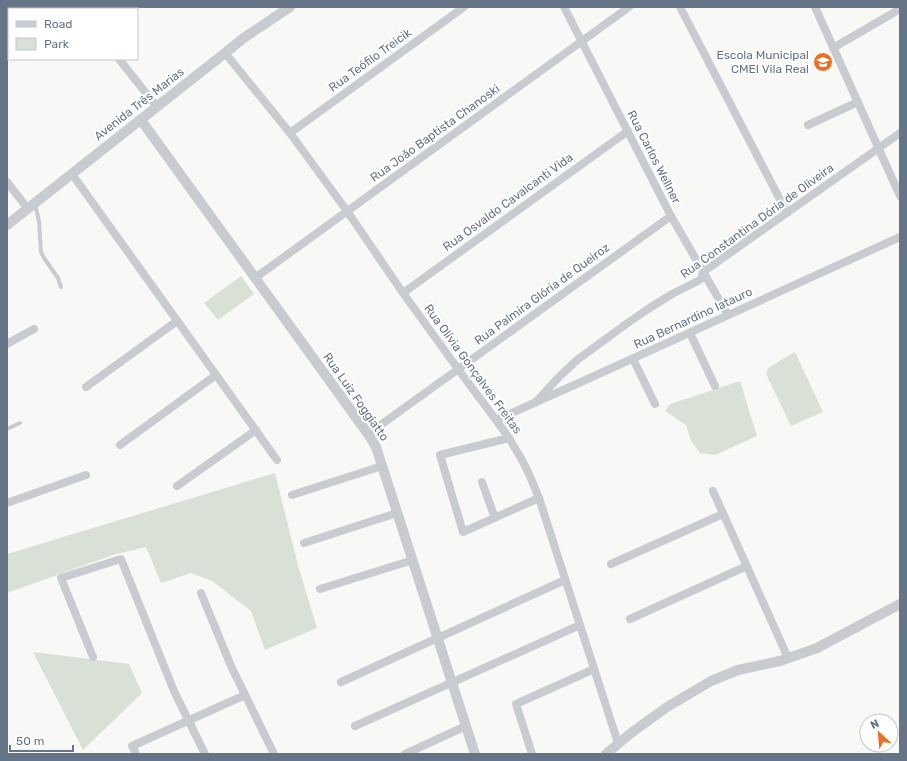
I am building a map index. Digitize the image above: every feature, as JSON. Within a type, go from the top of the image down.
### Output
[{"type":"street","name":"Avenida Três Marias","points":[[7,225],[225,53],[290,7]]},
{"type":"street","name":"Rua Teófilo Treicik","points":[[290,133],[464,7]]},
{"type":"street","name":"Rua Carlos Wellner","points":[[564,7],[671,216],[728,316]]},
{"type":"street","name":"Rua João Baptista Chanoski","points":[[255,278],[629,7]]},
{"type":"street","points":[[680,7],[787,213]]},
{"type":"street","points":[[815,7],[900,196]]},
{"type":"street","points":[[833,48],[900,9]]},
{"type":"street","name":"Rua Olívia Gonçalves Freitas","points":[[225,53],[290,133],[347,211],[403,293],[509,438],[529,474],[539,498],[618,743]]},
{"type":"street","points":[[120,60],[157,107]]},
{"type":"street","points":[[808,125],[858,102]]},
{"type":"street","name":"Rua Luiz Foggiatto","points":[[141,120],[376,447],[475,754]]},
{"type":"street","name":"Rua Osvaldo Cavalcanti Vida","points":[[403,293],[628,131]]},
{"type":"street","name":"Rua Constantina Dória de Oliveira","points":[[536,402],[577,360],[648,308],[701,280],[703,272],[900,133]]},
{"type":"street","points":[[72,174],[277,460]]},
{"type":"street","points":[[7,182],[32,206]]},
{"type":"street","name":"Rua Palmira Glória de Queiroz","points":[[368,434],[671,216]]},
{"type":"street","name":"Rua Bernardino Iatauro","points":[[496,420],[900,237]]},
{"type":"street","points":[[86,387],[177,321]]},
{"type":"street","points":[[7,344],[34,330]]},
{"type":"street","points":[[690,333],[716,386]]},
{"type":"street","points":[[633,359],[655,404]]},
{"type":"street","points":[[120,445],[216,375]]},
{"type":"street","points":[[177,486],[256,430]]},
{"type":"street","points":[[509,438],[440,455],[463,532],[539,498]]},
{"type":"street","points":[[292,495],[382,466]]},
{"type":"street","points":[[7,503],[86,474]]},
{"type":"street","points":[[482,482],[495,518]]},
{"type":"street","points":[[712,491],[788,658]]},
{"type":"street","points":[[304,542],[398,513]]},
{"type":"street","points":[[611,564],[723,514]]},
{"type":"street","points":[[93,657],[61,578],[121,559],[174,691],[205,754]]},
{"type":"street","points":[[320,589],[412,560]]},
{"type":"street","points":[[630,618],[746,566]]},
{"type":"street","points":[[342,682],[565,580]]},
{"type":"street","points":[[201,593],[231,666],[274,754]]},
{"type":"street","points":[[606,754],[618,743],[668,707],[711,681],[738,670],[788,658],[817,648],[900,604]]},
{"type":"street","points":[[355,726],[580,625]]},
{"type":"street","points":[[532,754],[516,704],[594,669]]},
{"type":"street","points":[[136,754],[132,746],[245,695]]},
{"type":"street","points":[[405,754],[466,726]]},
{"type":"lane","points":[[32,206],[39,222],[41,252],[58,278],[61,287]]},
{"type":"lane","points":[[7,428],[20,423]]},
{"type":"green space","points":[[241,276],[254,294],[218,320],[204,303]]},
{"type":"green space","points":[[795,352],[823,412],[791,426],[766,374],[768,368]]},
{"type":"green space","points":[[740,381],[757,436],[715,455],[700,453],[691,441],[686,425],[665,411],[670,404]]},
{"type":"green space","points":[[275,473],[299,569],[317,628],[265,650],[251,611],[212,581],[191,573],[161,583],[146,547],[116,554],[7,593],[7,554]]},
{"type":"green space","points":[[33,652],[129,664],[142,693],[83,750]]},
{"type":"place","name":"Escola Municipal CMEI Vila Real","points":[[823,62]]}]
